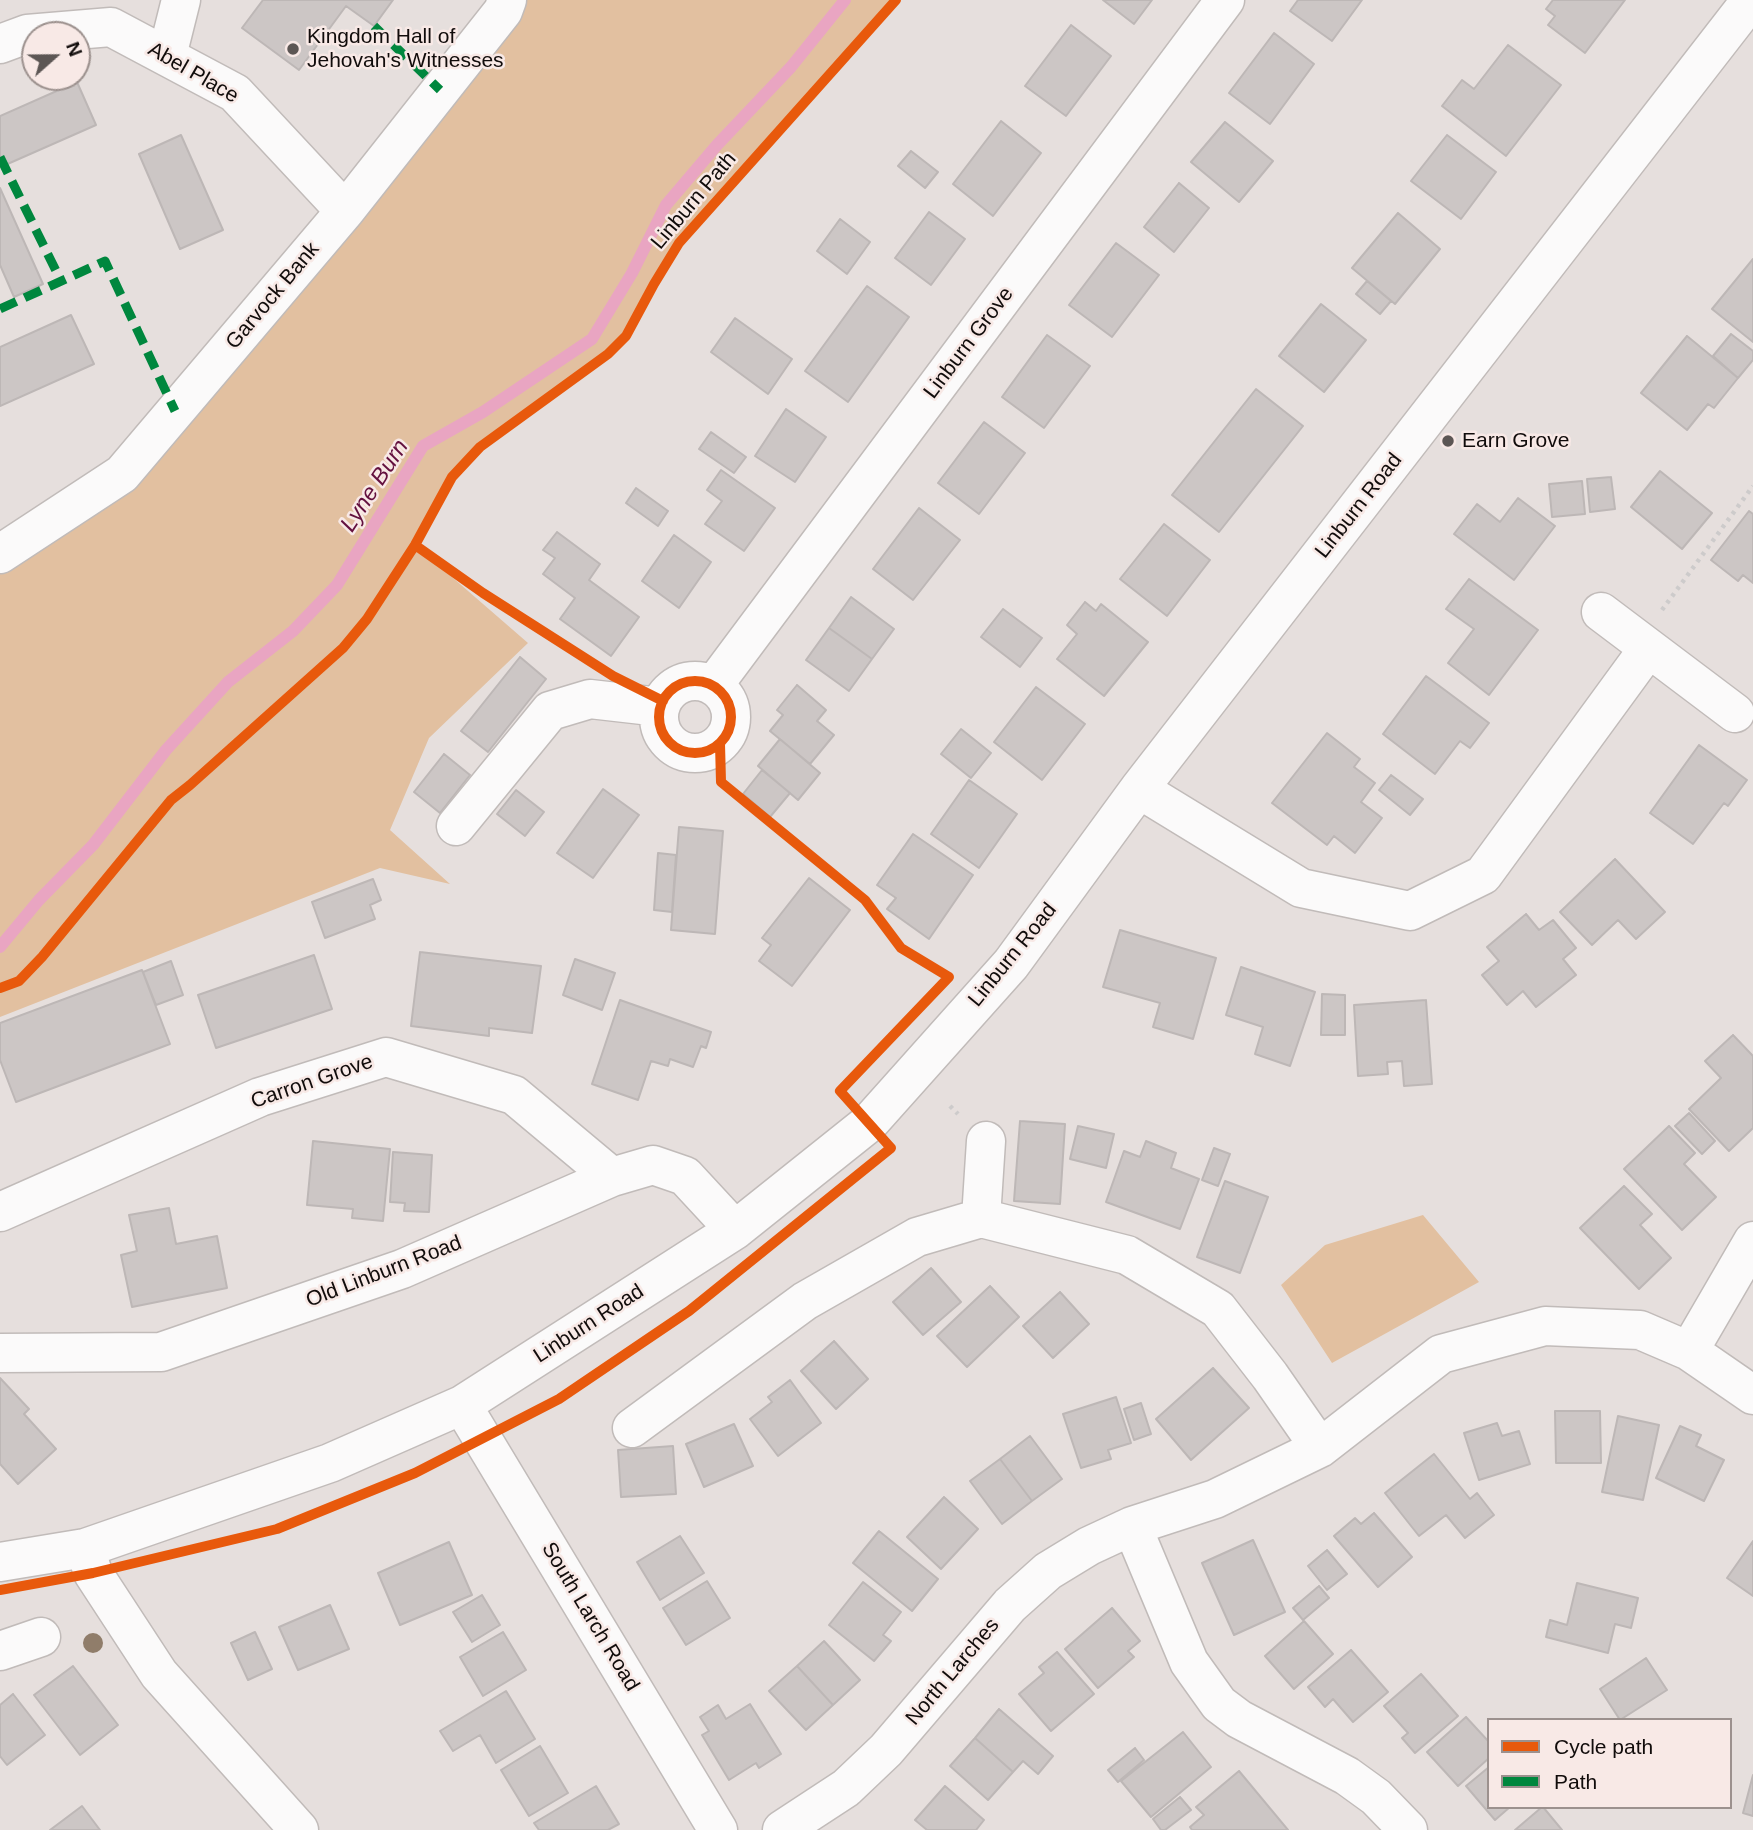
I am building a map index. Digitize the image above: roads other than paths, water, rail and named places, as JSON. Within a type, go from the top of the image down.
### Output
[{"type":"street","points":[[167,57],[181,0]]},
{"type":"street","name":"Garvock Bank","points":[[0,554],[122,474],[345,211],[503,11],[507,0]]},
{"type":"street","name":"Linburn Grove","points":[[713,686],[1226,0]]},
{"type":"street","name":"Linburn Road","points":[[0,1562],[85,1548],[330,1463],[461,1405],[735,1230],[869,1123],[1011,964],[1139,789],[1751,0]]},
{"type":"street","name":"Abel Place","points":[[0,44],[27,34],[111,27],[235,93],[345,211]]},
{"type":"street","points":[[1601,612],[1735,713]]},
{"type":"street","points":[[1139,789],[1301,888],[1410,911],[1483,875],[1643,646]]},
{"type":"street","points":[[702,681],[722,693],[728,702],[730,725],[720,744],[710,751],[688,753],[669,743],[662,733],[659,722],[660,707],[670,691],[679,684],[702,681]]},
{"type":"street","points":[[456,826],[550,711],[590,699],[660,707]]},
{"type":"street","name":"Carron Grove","points":[[0,1212],[260,1097],[386,1057],[514,1095],[612,1177]]},
{"type":"street","points":[[981,1218],[986,1141]]},
{"type":"street","name":"Old Linburn Road","points":[[0,1353],[161,1352],[402,1269],[612,1177],[653,1166],[685,1176],[735,1230]]},
{"type":"street","points":[[632,1428],[805,1301],[917,1237],[981,1218],[1127,1255],[1218,1310],[1270,1376],[1320,1448]]},
{"type":"street","points":[[1689,1351],[1753,1241]]},
{"type":"street","name":"North Larches","points":[[782,1830],[846,1788],[886,1750],[1010,1605],[1048,1571],[1089,1546],[1132,1526],[1214,1499],[1320,1448],[1441,1354],[1545,1326],[1640,1330],[1689,1351],[1753,1395]]},
{"type":"street","name":"South Larch Road","points":[[461,1405],[718,1830]]},
{"type":"street","points":[[1132,1526],[1189,1662],[1219,1704],[1239,1719],[1347,1776],[1376,1797],[1408,1830]]},
{"type":"street","points":[[85,1548],[93,1573],[159,1674],[299,1830]]},
{"type":"street","points":[[0,1651],[41,1637]]},
{"type":"waterway","name":"Lyne Burn","points":[[0,947],[39,900],[93,845],[166,750],[228,682],[293,631],[337,585],[423,446],[483,412],[592,339],[632,273],[666,205],[717,145],[791,67],[845,0]]},
{"type":"place","name":"Kingdom Hall of Jehovah's Witnesses","points":[[293,49]]},
{"type":"place","name":"Earn Grove","points":[[1448,441]]}]
